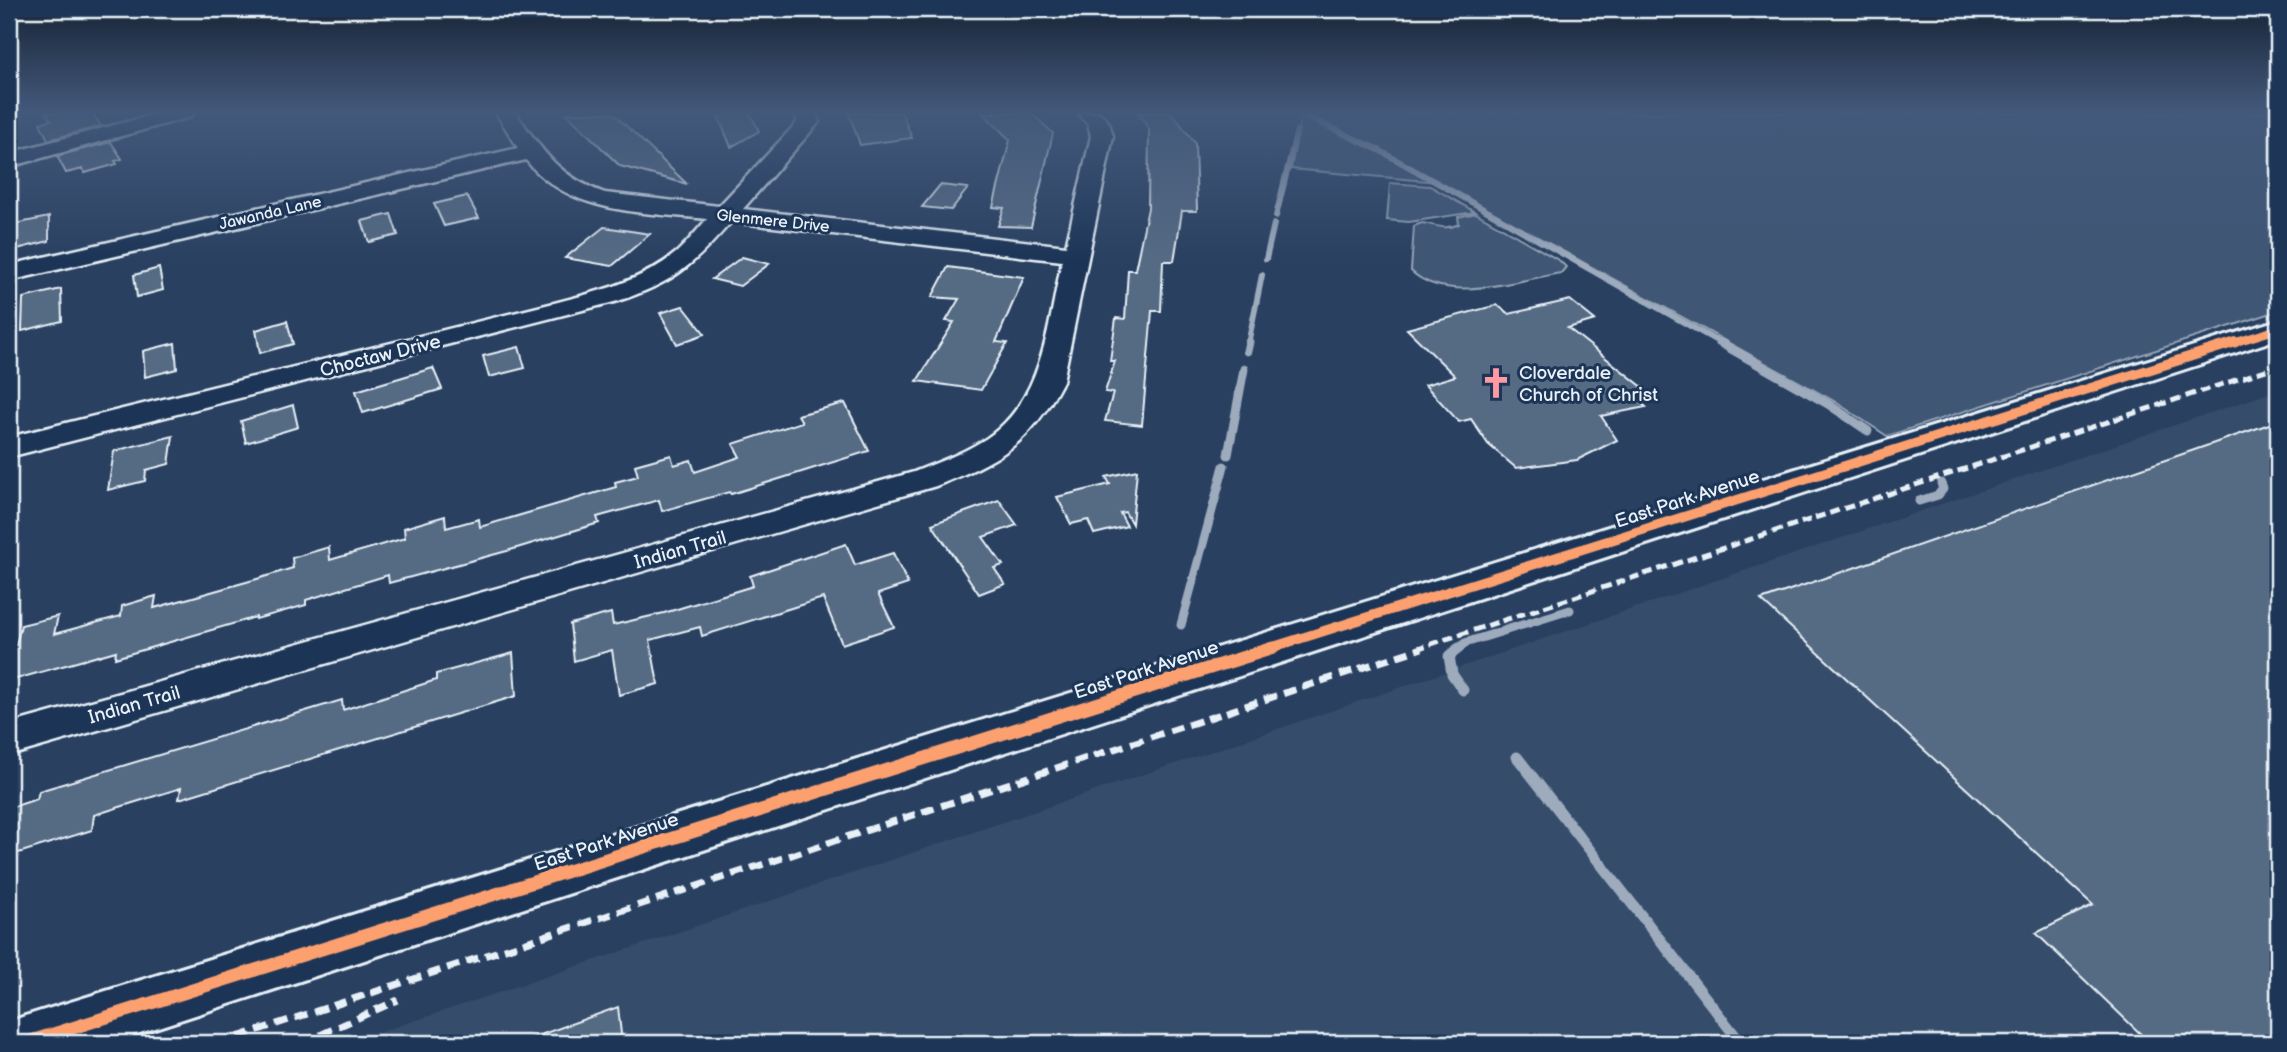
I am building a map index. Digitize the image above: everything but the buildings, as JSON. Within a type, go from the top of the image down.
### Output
[{"type":"street","name":"Jawanda Lane","points":[[9,273],[488,162]]},
{"type":"street","name":"Glenmere Drive","points":[[540,162],[554,180],[574,191],[631,205],[1078,255]]},
{"type":"street","name":"Choctaw Drive","points":[[9,447],[599,299],[638,286],[667,272],[686,257],[774,162]]},
{"type":"street","name":"Indian Trail","points":[[9,740],[925,479],[994,448],[1021,427],[1038,404],[1049,381],[1097,162]]},
{"type":"street","name":"East Park Avenue","points":[[25,1043],[2278,329]]},
{"type":"shaded area","points":[[1292,162],[2278,162],[2278,311],[1887,436],[1834,401],[1438,182],[1291,169]]},
{"type":"shaded area","points":[[1390,183],[1430,186],[1475,212],[1409,222],[1387,220]]},
{"type":"shaded area","points":[[1476,213],[1566,267],[1561,273],[1504,284],[1463,288],[1443,287],[1426,281],[1411,271],[1414,226],[1422,223],[1449,227],[1459,224],[1458,217]]},
{"type":"shaded area","points":[[2278,390],[2278,1043],[348,1043],[676,933]]},
{"type":"waterway","points":[[1276,216],[1289,162]]},
{"type":"waterway","points":[[1400,162],[1722,344]]},
{"type":"waterway","points":[[1266,259],[1274,224]]},
{"type":"waterway","points":[[1248,344],[1262,275]]},
{"type":"waterway","points":[[1247,351],[1249,342]]},
{"type":"waterway","points":[[1719,342],[1828,404],[1868,431]]},
{"type":"waterway","points":[[1228,455],[1244,369]]},
{"type":"waterway","points":[[1181,625],[1224,466]]},
{"type":"waterway","points":[[1919,501],[1938,495],[1943,489],[1941,483]]},
{"type":"waterway","points":[[1457,649],[1465,643],[1570,610]]},
{"type":"waterway","points":[[1459,648],[1449,656],[1452,674],[1463,690]]},
{"type":"waterway","points":[[1517,757],[1741,1043]]},
{"type":"railway","points":[[1416,649],[2278,366]]},
{"type":"railway","points":[[219,1043],[1422,648]]},
{"type":"railway","points":[[302,1043],[398,1000]]},
{"type":"cycle path","points":[[25,1043],[2278,329]]},
{"type":"place","name":"Cloverdale Church of Christ","points":[[1496,383]]}]
